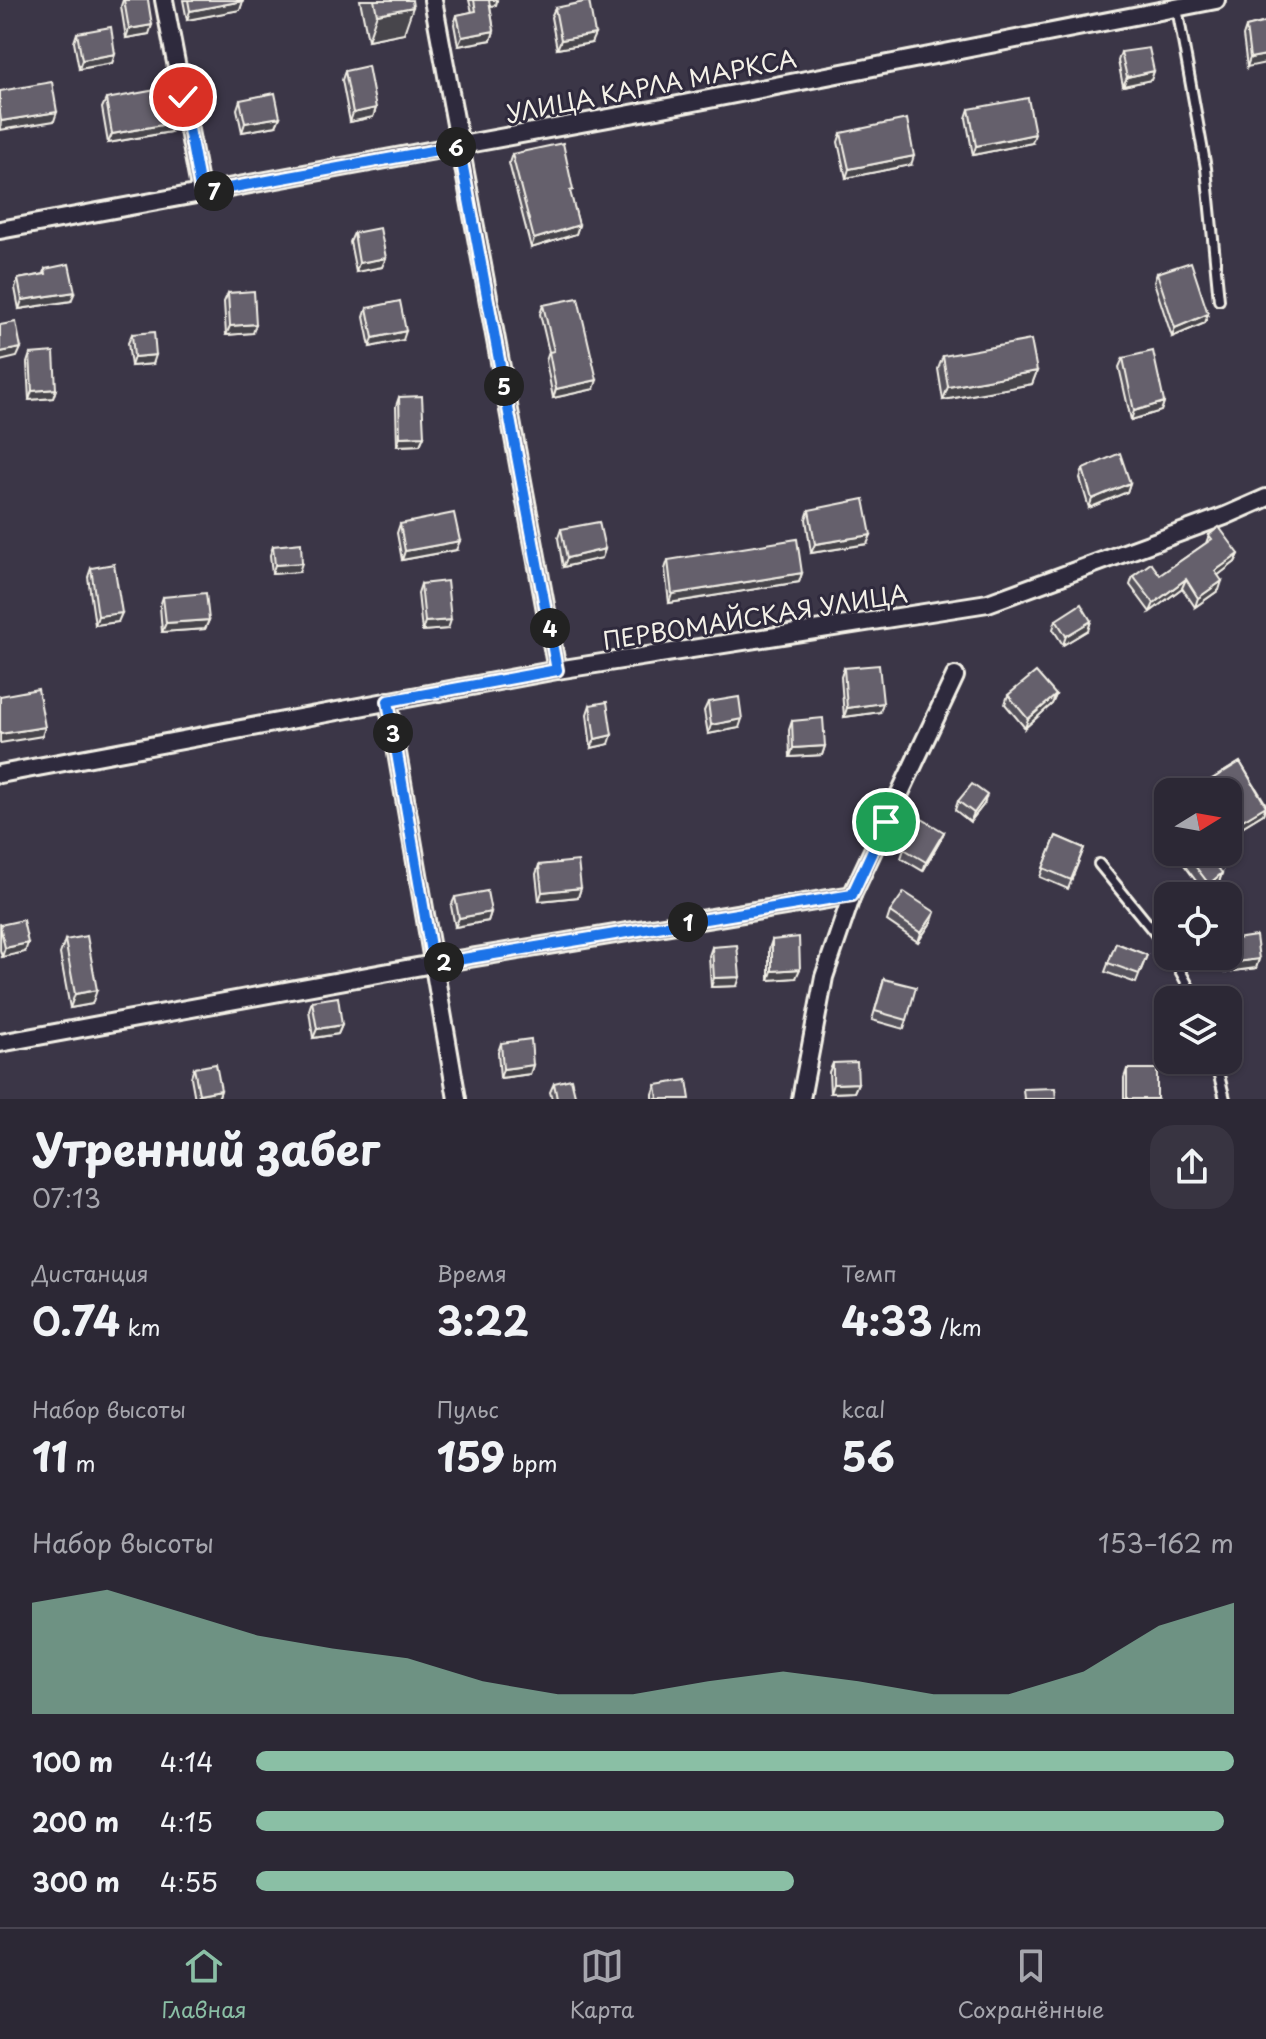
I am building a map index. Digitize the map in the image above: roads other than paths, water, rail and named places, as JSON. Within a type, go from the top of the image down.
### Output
[{"type":"street","points":[[164,0],[201,193]]},
{"type":"street","points":[[433,0],[557,670]]},
{"type":"street","name":"УЛИЦА КАРЛА МАРКСА","points":[[0,230],[459,146],[1216,0]]},
{"type":"street","name":"ПЕРВОМАЙСКАЯ УЛИЦА","points":[[0,774],[557,670],[988,603],[1266,498]]},
{"type":"street","points":[[801,1099],[824,977],[852,895],[955,676]]},
{"type":"street","points":[[388,701],[457,1099]]},
{"type":"street","points":[[0,1043],[433,964],[852,895]]},
{"type":"lane","points":[[1177,8],[1206,168],[1219,300]]},
{"type":"lane","points":[[1099,864],[1154,932]]},
{"type":"lane","points":[[1219,1074],[1225,1099]]}]
